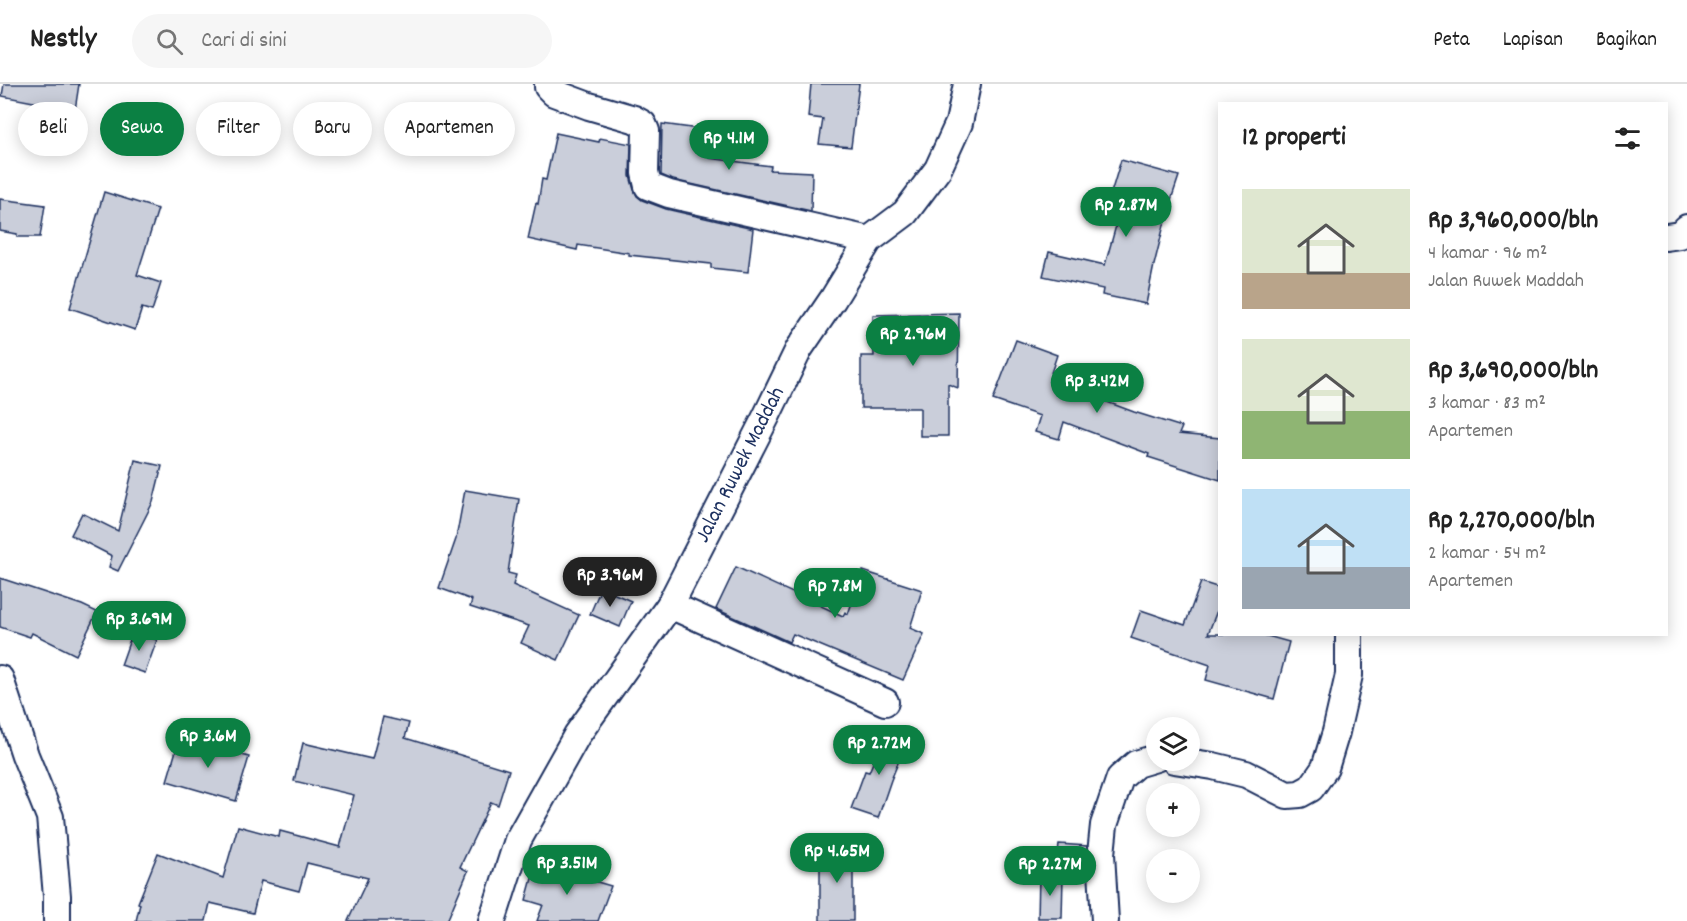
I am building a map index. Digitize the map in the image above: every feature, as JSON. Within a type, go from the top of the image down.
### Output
[{"type":"street","points":[[548,84],[554,93],[643,124],[646,131],[645,173],[648,186],[669,194],[869,240]]},
{"type":"street","name":"Jalan Ruwek Maddah","points":[[492,921],[519,840],[572,745],[670,605],[800,349],[869,240],[905,213],[938,169],[959,123],[967,84]]},
{"type":"street","points":[[1668,237],[1680,235],[1687,228]]},
{"type":"street","points":[[670,605],[885,702]]},
{"type":"street","points":[[1200,764],[1246,774],[1287,795],[1300,794],[1311,788],[1325,768],[1336,732],[1349,675],[1349,636]]},
{"type":"street","points":[[0,679],[50,817],[57,921]]},
{"type":"street","points":[[1105,921],[1101,854],[1104,825],[1120,778],[1136,764],[1146,761]]},
{"type":"building","points":[[4,84],[79,84],[76,102],[33,102],[2,96]]},
{"type":"building","points":[[811,84],[859,84],[851,147],[819,144],[823,119],[808,117]]},
{"type":"building","points":[[662,124],[713,131],[709,158],[771,166],[770,170],[812,172],[811,211],[673,180],[661,175]]},
{"type":"building","points":[[556,133],[599,142],[600,138],[631,144],[630,176],[637,196],[642,200],[666,209],[753,229],[748,272],[711,268],[711,264],[629,255],[629,253],[578,245],[577,250],[528,239],[542,179],[546,180]]},
{"type":"building","points":[[1121,160],[1179,176],[1168,209],[1146,304],[1102,295],[1103,289],[1043,276],[1049,252],[1105,265],[1124,197],[1111,193]]},
{"type":"building","points":[[104,192],[158,209],[137,275],[161,283],[152,311],[142,308],[135,330],[70,308]]},
{"type":"building","points":[[0,199],[45,205],[40,237],[17,237],[17,234],[0,231]]},
{"type":"building","points":[[959,313],[958,388],[948,384],[948,436],[920,436],[920,408],[861,408],[861,356],[874,356],[873,315]]},
{"type":"building","points":[[1016,340],[1057,355],[1051,373],[1077,381],[1075,390],[1182,427],[1179,434],[1218,438],[1218,479],[1148,457],[1149,454],[1064,422],[1059,439],[1035,432],[1040,416],[993,400]]},
{"type":"building","points":[[135,460],[162,466],[153,502],[118,571],[109,567],[112,556],[71,535],[82,513],[118,531]]},
{"type":"building","points":[[465,490],[519,499],[508,573],[516,575],[513,585],[579,615],[558,660],[521,643],[529,626],[470,607],[472,600],[439,588],[456,539]]},
{"type":"building","points":[[736,567],[843,616],[845,612],[848,614],[863,571],[922,590],[910,628],[924,634],[903,680],[793,634],[789,642],[716,609]]},
{"type":"building","points":[[0,578],[97,612],[76,655],[32,633],[30,637],[0,627]]},
{"type":"building","points":[[1201,582],[1218,587],[1218,608],[1208,634],[1267,636],[1289,642],[1274,699],[1206,680],[1210,665],[1131,638],[1141,610],[1185,625]]},
{"type":"building","points":[[601,588],[631,601],[620,627],[590,614]]},
{"type":"building","points":[[133,631],[157,640],[145,673],[121,665]]},
{"type":"building","points":[[383,717],[409,723],[405,738],[509,770],[498,805],[491,802],[460,867],[468,871],[447,921],[348,921],[368,878],[307,863],[299,891],[261,881],[253,913],[210,903],[206,921],[136,921],[140,904],[138,903],[158,853],[223,878],[238,826],[279,837],[280,831],[340,847],[354,795],[294,781],[303,743],[372,759]]},
{"type":"building","points":[[886,731],[907,741],[878,818],[851,809],[865,771],[869,772]]},
{"type":"building","points":[[180,737],[249,757],[236,801],[167,781]]},
{"type":"building","points":[[1059,844],[1087,846],[1084,875],[1056,873]]},
{"type":"building","points":[[820,846],[853,846],[853,921],[820,921]]},
{"type":"building","points":[[536,864],[611,886],[598,921],[537,921],[543,905],[526,900]]},
{"type":"building","points":[[1039,876],[1063,876],[1062,918],[1038,918]]}]
